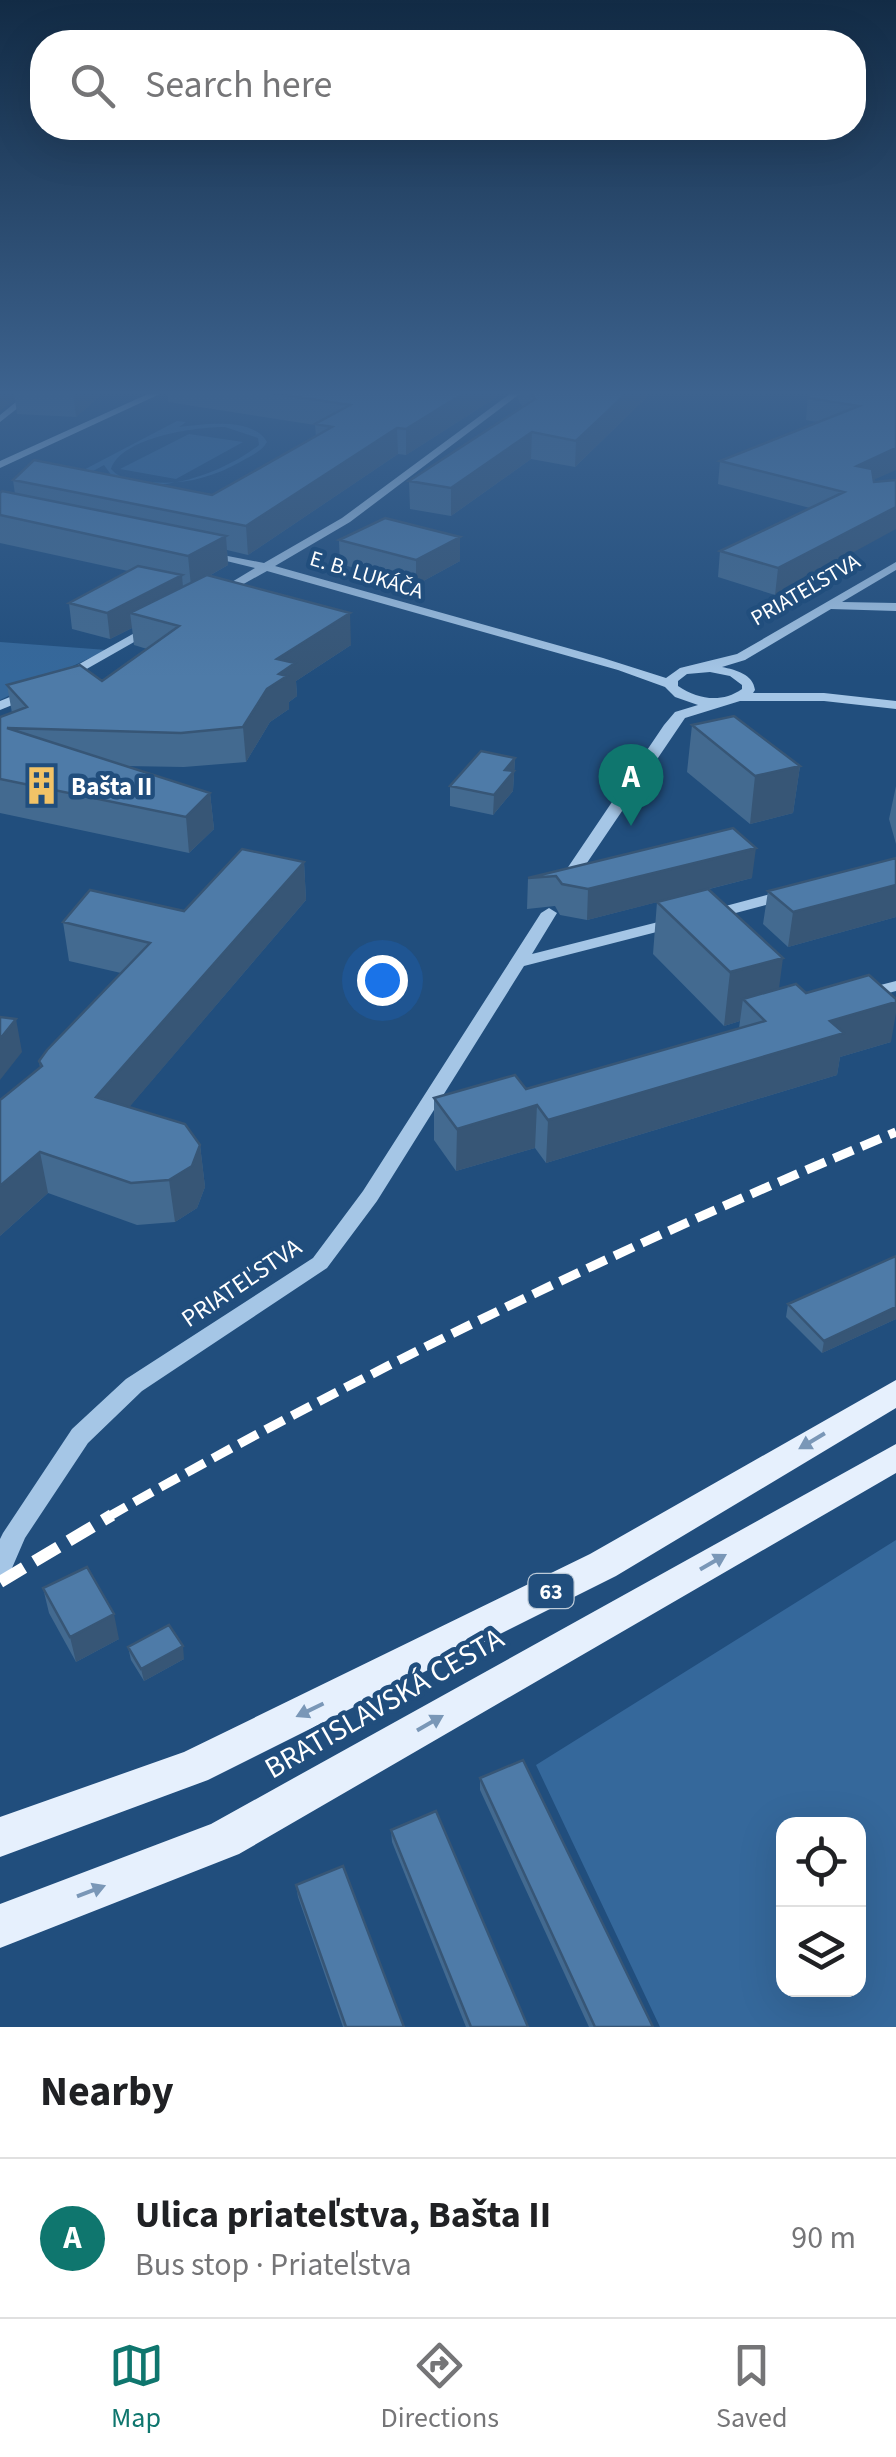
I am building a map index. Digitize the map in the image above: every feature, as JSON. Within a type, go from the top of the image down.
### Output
[{"type":"main road","name":"BRATISLAVSKÁ CESTA","points":[[0,1837],[194,1766],[603,1565],[896,1392]]},
{"type":"main road","name":"BRATISLAVSKÁ CESTA","points":[[0,1926],[224,1840],[896,1457]]},
{"type":"street","points":[[200,604],[346,520],[390,488]]},
{"type":"street","name":"E. B. LUKÁČA","points":[[199,551],[269,566],[480,628],[604,659],[684,671],[704,668]]},
{"type":"street","name":"PRIATEĽSTVA","points":[[704,668],[740,657],[896,565]]},
{"type":"street","points":[[827,605],[896,607]]},
{"type":"street","points":[[0,706],[165,622]]},
{"type":"street","name":"PRIATEĽSTVA","points":[[740,657],[745,679]]},
{"type":"street","name":"E. B. LUKÁČA","points":[[604,659],[718,702]]},
{"type":"street","points":[[704,668],[824,698]]},
{"type":"street","points":[[680,715],[674,688],[684,671]]},
{"type":"street","points":[[740,697],[749,688],[745,679]]},
{"type":"street","points":[[560,891],[680,715],[740,697],[824,698],[896,705]]},
{"type":"street","points":[[520,962],[802,892]]},
{"type":"street","name":"PRIATEĽSTVA","points":[[0,1568],[15,1532],[80,1436],[134,1385],[272,1299],[320,1263],[370,1196],[549,913]]},
{"type":"street","points":[[839,1002],[896,986]]},
{"type":"street","points":[[413,1123],[450,1113]]},
{"type":"shaded area","points":[[0,642],[107,650],[0,700]]},
{"type":"shaded area","points":[[896,1540],[896,2027],[660,2027],[536,1765]]},
{"type":"building","points":[[51,488],[174,488],[212,495],[225,488],[305,488],[246,526]]},
{"type":"building","points":[[826,488],[896,488],[896,507],[778,568],[720,551],[844,492]]},
{"type":"building","points":[[2,491],[226,536],[188,556],[0,515]]},
{"type":"building","points":[[385,518],[460,537],[416,560],[339,540]]},
{"type":"building","points":[[138,566],[182,575],[107,613],[69,603]]},
{"type":"building","points":[[207,575],[350,613],[277,659],[295,663],[279,674],[287,676],[267,689],[243,727],[181,733],[7,728],[210,793],[186,817],[0,779],[0,717],[27,707],[7,685],[80,665],[102,681],[179,626],[130,613]]},
{"type":"building","points":[[734,716],[800,766],[755,776],[692,725]]},
{"type":"building","points":[[481,751],[515,758],[505,770],[514,771],[494,795],[450,786]]},
{"type":"building","points":[[733,828],[756,848],[588,889],[562,884],[556,876],[528,878]]},
{"type":"building","points":[[242,849],[304,862],[96,1097],[185,1124],[200,1145],[192,1166],[169,1180],[131,1183],[40,1152],[0,1186],[0,1100],[42,1066],[39,1061],[47,1050],[150,943],[63,922],[90,890],[184,911]]},
{"type":"building","points":[[896,858],[896,885],[793,912],[768,891]]},
{"type":"building","points":[[708,889],[783,958],[730,972],[657,902]]},
{"type":"building","points":[[869,975],[896,1002],[830,1021],[844,1033],[548,1120],[537,1105],[457,1129],[434,1098],[515,1075],[526,1089],[765,1021],[743,999],[796,984],[806,993]]},
{"type":"building","points":[[0,1017],[16,1019],[0,1039]]},
{"type":"building","points":[[896,1256],[896,1307],[824,1341],[788,1304]]},
{"type":"building","points":[[87,1567],[114,1614],[70,1637],[43,1588]]},
{"type":"building","points":[[169,1625],[183,1646],[141,1669],[128,1647]]},
{"type":"building","points":[[523,1760],[653,2027],[595,2027],[480,1778]]},
{"type":"building","points":[[436,1811],[528,2027],[471,2027],[391,1830]]},
{"type":"building","points":[[343,1866],[404,2027],[346,2027],[296,1885]]},
{"type":"railway","points":[[108,1517],[301,1411],[496,1312],[694,1219],[896,1132]]},
{"type":"railway","points":[[0,1582],[112,1515]]},
{"type":"place","name":"Bašta II","points":[[41,786]]},
{"type":"place","name":"Ulica priateľstva, Bašta II","points":[[631,826]]}]
